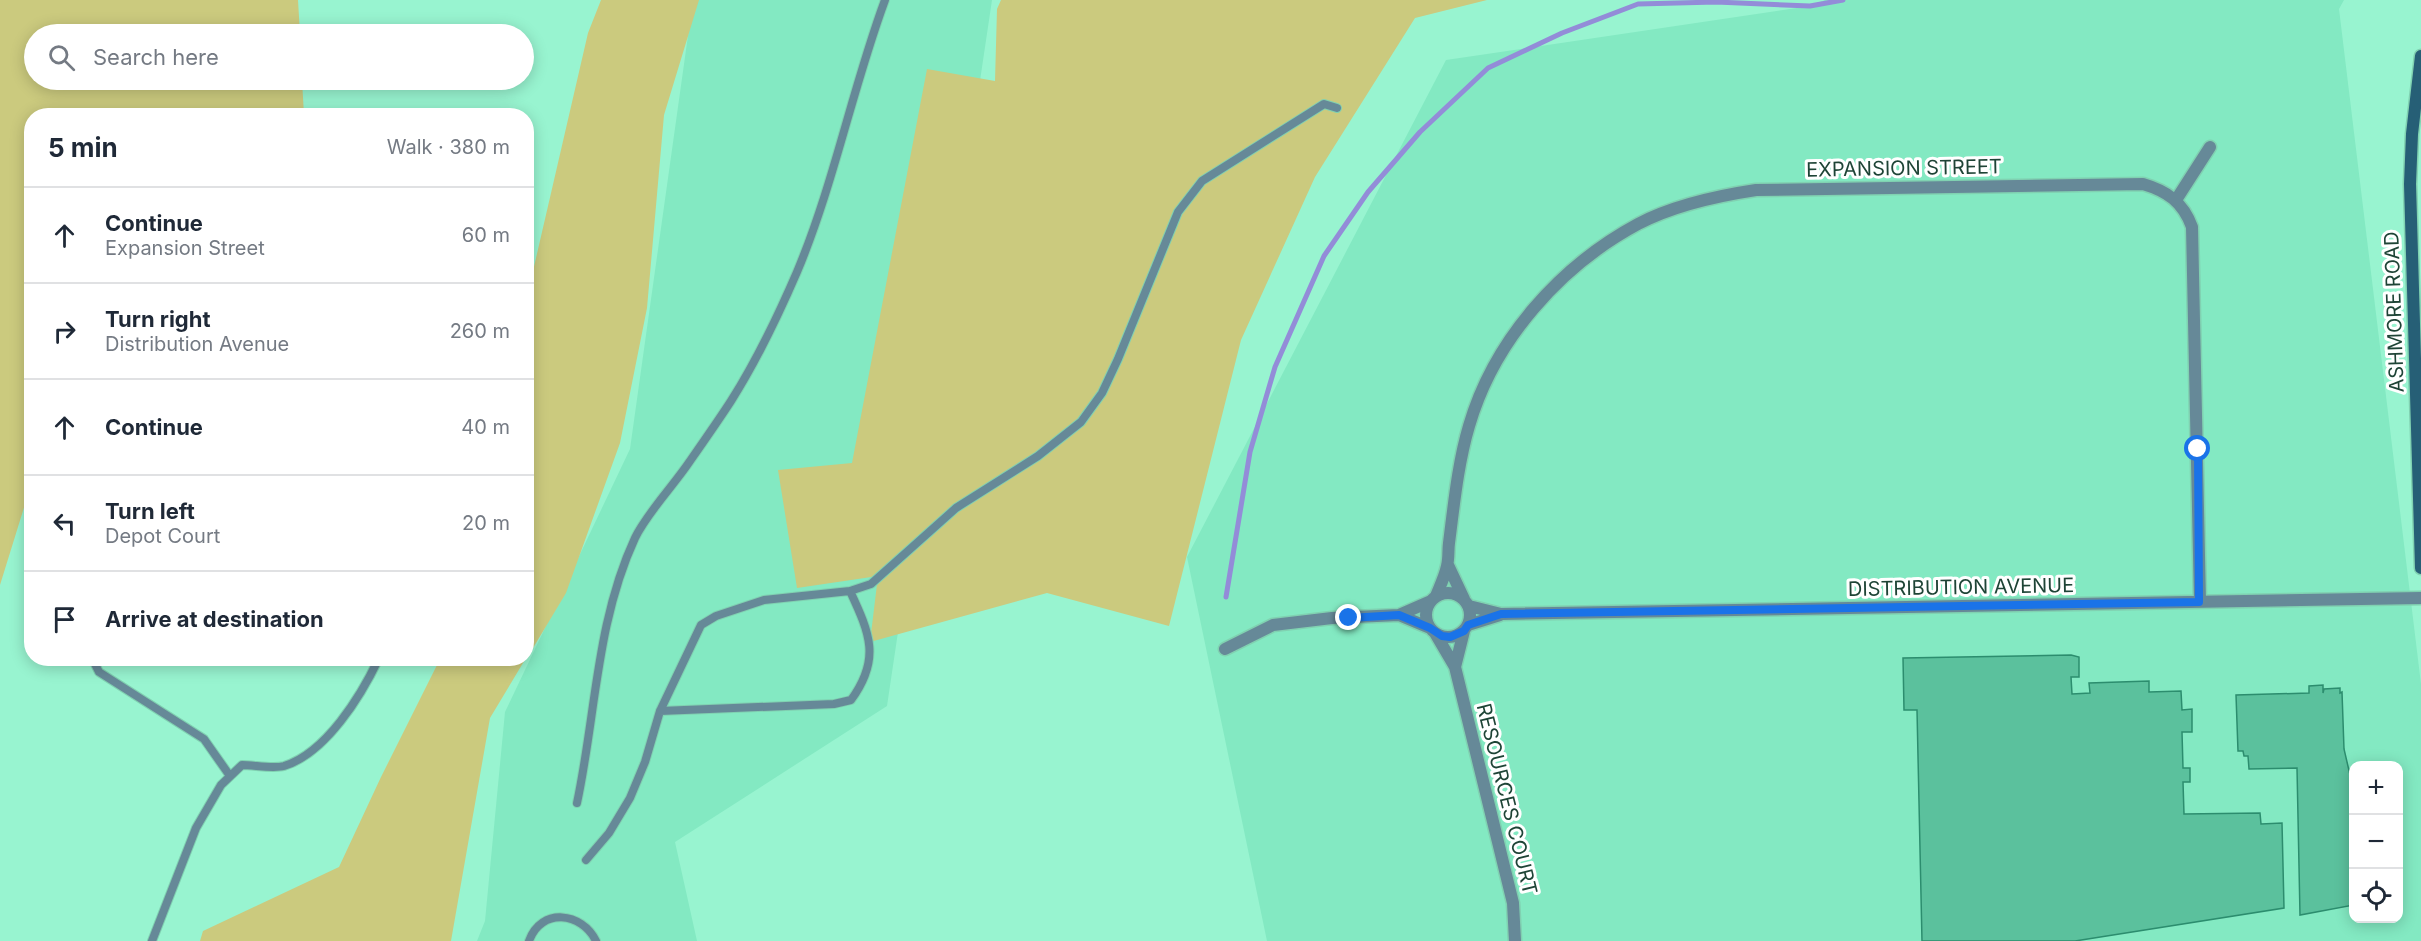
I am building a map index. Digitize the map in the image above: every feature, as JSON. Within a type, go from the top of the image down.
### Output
[{"type":"main road","name":"ASHMORE ROAD","points":[[2421,56],[2412,134],[2410,184],[2421,568]]},
{"type":"street","points":[[2199,602],[2193,238],[2189,218],[2176,200],[2210,147]]},
{"type":"street","name":"EXPANSION STREET","points":[[1448,565],[1448,546],[1469,425],[1487,381],[1499,359],[1534,308],[1565,276],[1594,252],[1639,224],[1709,199],[1735,193],[1769,190],[2143,184],[2161,190],[2176,200]]},
{"type":"street","points":[[1448,565],[1426,614],[1433,631],[1455,668]]},
{"type":"street","points":[[1448,565],[1466,603],[1470,618],[1455,668]]},
{"type":"street","points":[[1225,649],[1273,625],[1332,618],[1399,615],[1434,598],[1451,593],[1466,603],[1501,614]]},
{"type":"street","name":"DISTRIBUTION AVENUE","points":[[1501,614],[2421,598]]},
{"type":"street","points":[[1399,615],[1450,637],[1501,614]]},
{"type":"street","name":"RESOURCES COURT","points":[[1455,668],[1514,903],[1515,941]]},
{"type":"lane","points":[[577,803],[587,758],[596,682],[608,612],[618,578],[636,535],[730,403],[761,349],[798,271],[885,0]]},
{"type":"lane","points":[[586,860],[609,833],[630,798],[645,762],[660,711],[702,625],[731,610],[764,600],[850,591],[871,584],[956,508],[1038,456],[1081,422],[1102,393],[1178,212],[1202,181],[1324,104],[1337,108]]},
{"type":"lane","points":[[660,711],[834,704],[851,700],[868,671],[871,655],[863,618],[850,591]]},
{"type":"lane","points":[[96,666],[99,672],[204,739],[230,776]]},
{"type":"lane","points":[[152,941],[196,828],[221,785],[242,765],[284,766],[312,750],[344,717],[367,683],[375,666]]},
{"type":"lane","points":[[529,941],[535,929],[542,923],[552,918],[564,917],[575,919],[585,925],[597,941]]},
{"type":"shaded area","points":[[0,0],[298,0],[299,24],[24,24],[24,90],[303,90],[304,108],[24,108],[24,508],[0,585]]},
{"type":"shaded area","points":[[601,0],[699,0],[664,115],[647,308],[620,443],[566,593],[534,646],[534,267],[588,33]]},
{"type":"shaded area","points":[[693,0],[992,0],[887,706],[675,842],[697,941],[477,941],[485,921],[505,712],[527,666],[534,666],[534,651],[630,449]]},
{"type":"shaded area","points":[[1001,0],[1487,0],[1415,18],[1315,177],[1241,340],[1169,626],[1047,593],[870,642],[878,576],[797,588],[778,470],[852,463],[927,69],[995,81],[997,9]]},
{"type":"shaded area","points":[[1825,0],[2344,0],[2339,9],[2421,684],[2421,941],[1267,941],[1187,557],[1446,60],[1810,6]]},
{"type":"shaded area","points":[[436,666],[521,666],[490,718],[451,941],[200,941],[203,931],[339,867]]},
{"type":"building","points":[[2071,655],[2079,657],[2079,677],[2071,677],[2072,694],[2090,693],[2089,683],[2149,681],[2149,692],[2181,691],[2182,710],[2192,709],[2192,732],[2182,732],[2183,768],[2190,768],[2190,782],[2183,782],[2184,814],[2260,813],[2261,824],[2282,823],[2284,908],[2075,941],[1922,941],[1917,710],[1904,710],[1903,658]]},
{"type":"building","points":[[2323,685],[2323,693],[2324,689],[2340,688],[2340,693],[2342,692],[2344,749],[2349,770],[2349,906],[2300,915],[2297,768],[2249,769],[2248,756],[2244,756],[2243,751],[2238,751],[2236,695],[2309,693],[2309,686]]},
{"type":"waterway","points":[[1226,597],[1250,452],[1275,367],[1324,256],[1368,192],[1420,132],[1488,68],[1562,33],[1638,4],[1716,2],[1810,6],[1843,0]]},
{"type":"route","points":[[1349,618],[1399,615],[1430,628],[1435,633],[1450,637],[1464,631],[1468,625],[1501,614],[2199,602],[2198,449]]}]
